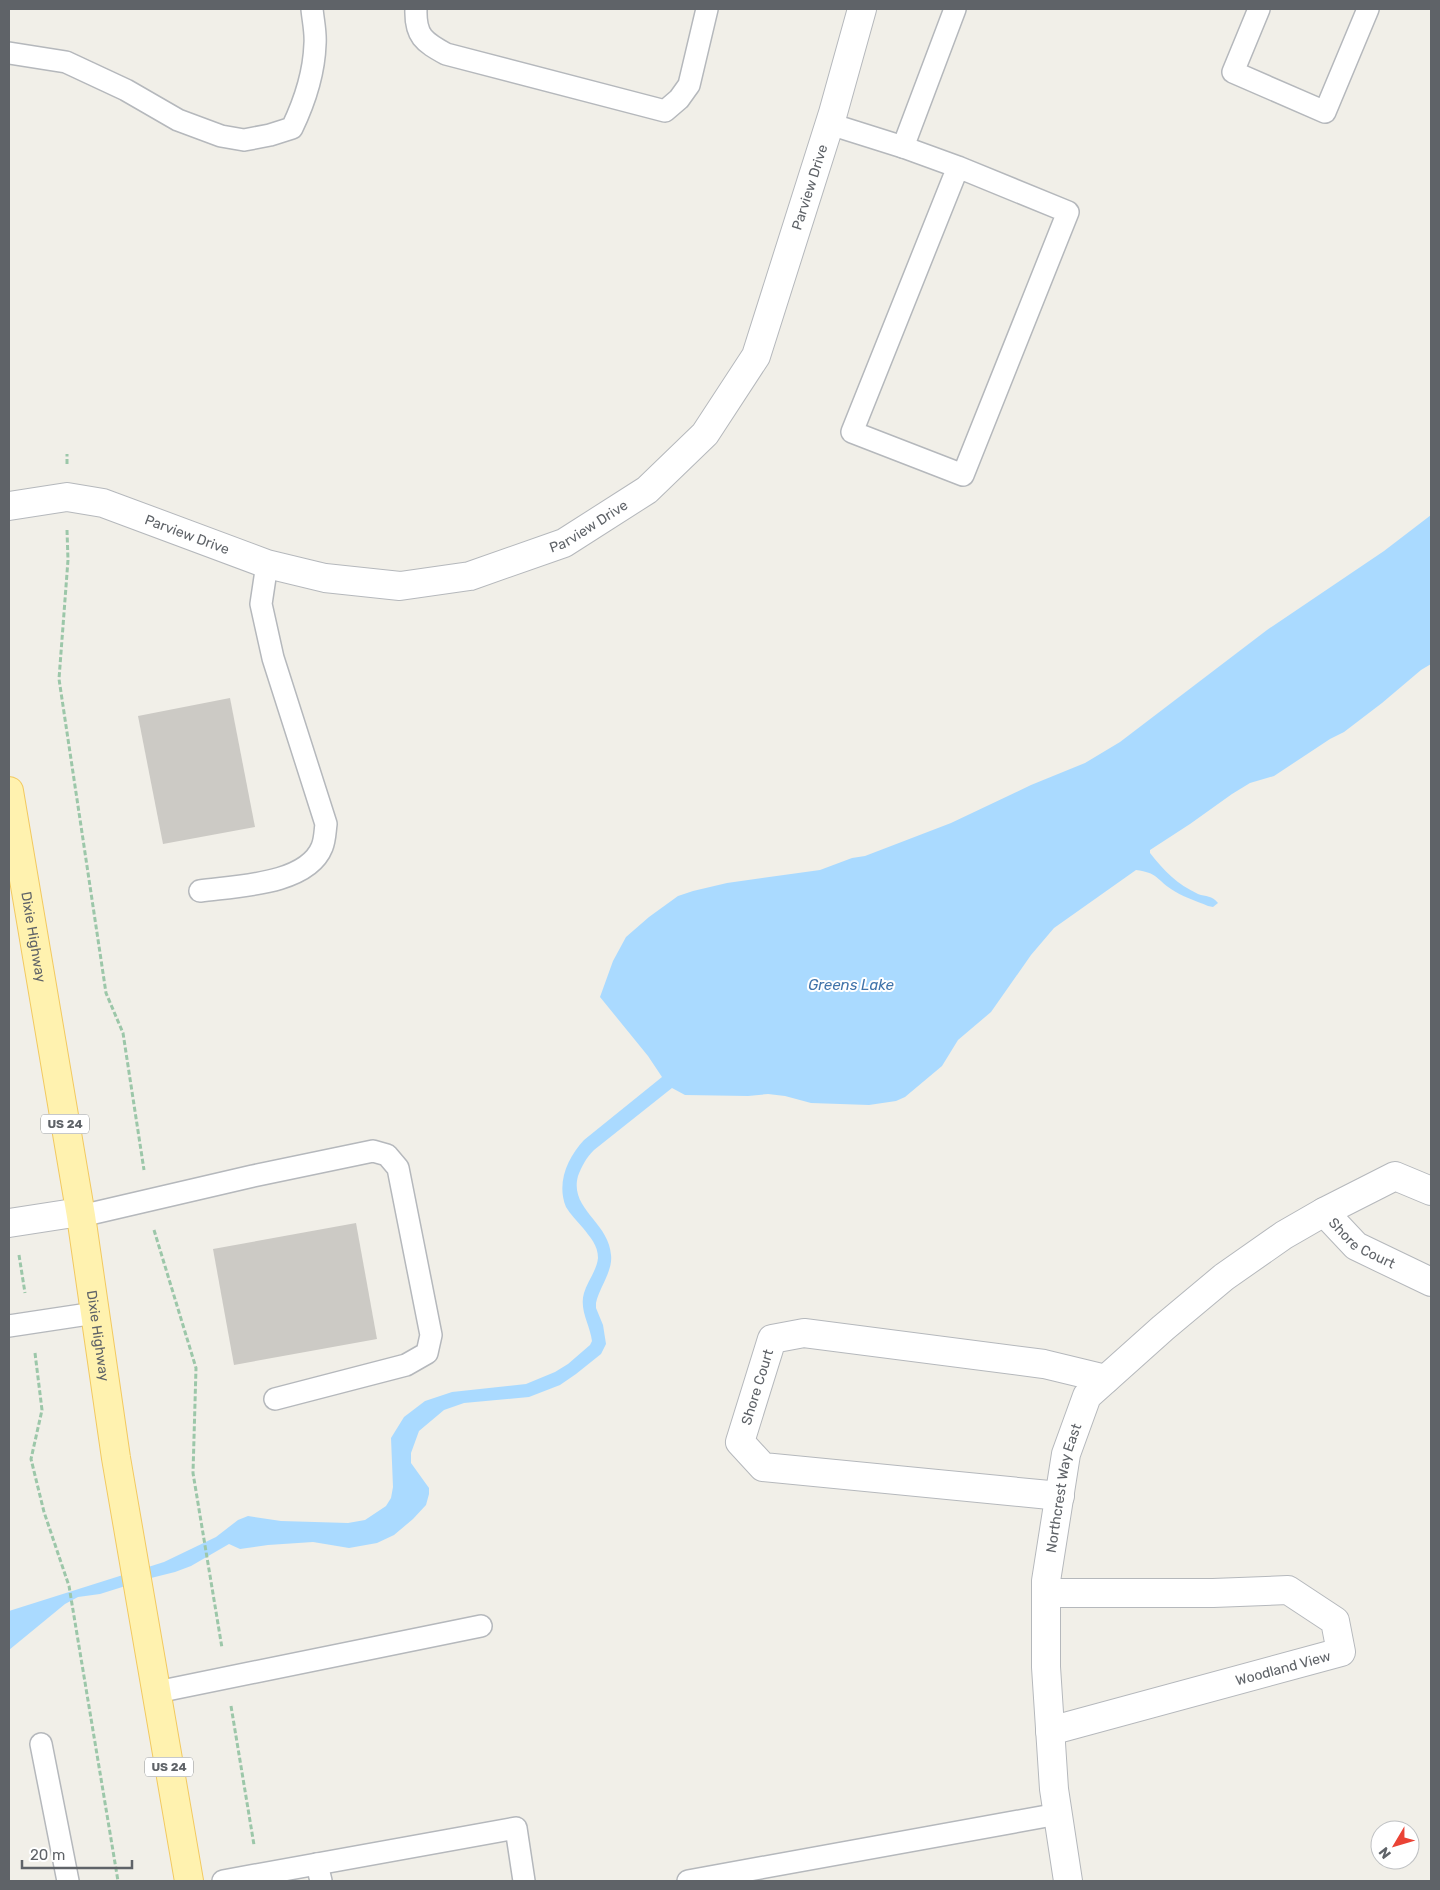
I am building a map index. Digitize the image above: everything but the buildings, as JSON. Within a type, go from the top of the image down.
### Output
[{"type":"main road","name":"Dixie Highway","points":[[9,791],[80,1214],[116,1458],[189,1881]]},
{"type":"street","name":"Parview Drive","points":[[9,506],[67,497],[103,503],[267,564],[325,578],[400,586],[470,576],[564,543],[648,490],[705,434],[756,356],[830,124],[862,9]]},
{"type":"street","name":"Shore Court","points":[[1431,1190],[1395,1176],[1324,1212],[1356,1246],[1431,1282]]},
{"type":"street","name":"Northcrest Way East","points":[[1068,1881],[1054,1789],[1046,1667],[1046,1581],[1066,1454],[1087,1396],[1224,1277],[1284,1235],[1324,1212]]},
{"type":"street","points":[[9,1223],[80,1214]]},
{"type":"street","name":"Shore Court","points":[[1060,1496],[763,1468],[740,1442],[772,1339],[804,1333],[1044,1364],[1106,1379]]},
{"type":"street","name":"Woodland View","points":[[1046,1593],[1213,1593],[1288,1590],[1336,1621],[1341,1652],[1050,1731]]},
{"type":"lane","points":[[9,53],[66,62],[126,90],[178,120],[221,136],[244,140],[292,128],[307,94],[313,72],[316,43],[312,9]]},
{"type":"lane","points":[[416,9],[416,22],[425,42],[446,54],[665,110],[679,99],[689,85],[707,9]]},
{"type":"lane","points":[[904,147],[955,9]]},
{"type":"lane","points":[[1259,9],[1233,72],[1325,112],[1368,9]]},
{"type":"lane","points":[[830,124],[904,147],[958,167],[1068,212],[963,476],[852,432],[958,167]]},
{"type":"lane","points":[[200,891],[284,878],[308,866],[322,847],[326,824],[273,658],[261,604],[267,564]]},
{"type":"lane","points":[[80,1214],[373,1151],[387,1155],[398,1168],[431,1335],[427,1353],[406,1365],[275,1399]]},
{"type":"lane","points":[[9,1326],[95,1313]]},
{"type":"lane","points":[[156,1692],[481,1626]]},
{"type":"lane","points":[[41,1744],[68,1881]]},
{"type":"lane","points":[[688,1881],[1058,1814]]},
{"type":"lane","points":[[223,1881],[259,1874],[319,1872],[516,1828],[524,1881]]},
{"type":"path","points":[[68,560],[59,679],[106,993],[123,1033],[153,1229],[196,1368],[193,1473],[259,1874]]},
{"type":"path","points":[[22,1272],[42,1410],[31,1459],[44,1512],[69,1586],[118,1881]]},
{"type":"water","name":"Greens Lake","points":[[1431,515],[1431,664],[1344,732],[1330,739],[1274,776],[1250,783],[1150,850],[1150,853],[1160,866],[1177,881],[1198,894],[1216,900],[1218,903],[1213,907],[1179,894],[1153,874],[1136,870],[1054,928],[1031,955],[991,1012],[958,1040],[942,1066],[905,1097],[896,1101],[869,1105],[811,1103],[785,1096],[768,1094],[748,1096],[685,1095],[672,1088],[594,1150],[578,1176],[577,1188],[579,1198],[604,1233],[609,1243],[611,1255],[610,1267],[596,1303],[596,1308],[603,1325],[606,1344],[601,1354],[560,1385],[529,1397],[464,1403],[444,1410],[419,1431],[411,1453],[411,1463],[429,1488],[429,1494],[426,1505],[413,1519],[394,1535],[377,1543],[349,1548],[313,1542],[240,1549],[229,1544],[191,1566],[175,1572],[100,1594],[78,1597],[65,1604],[9,1650],[9,1611],[164,1562],[216,1537],[238,1520],[248,1516],[281,1521],[348,1523],[365,1520],[386,1506],[391,1498],[393,1487],[391,1438],[404,1417],[425,1401],[452,1392],[526,1384],[555,1372],[568,1364],[590,1345],[592,1341],[584,1311],[583,1299],[585,1289],[596,1267],[598,1253],[591,1238],[566,1207],[562,1189],[563,1180],[573,1154],[584,1140],[662,1077],[648,1056],[600,997],[613,961],[626,937],[649,917],[678,896],[693,891],[727,883],[820,870],[852,858],[865,856],[951,823],[1031,785],[1085,763],[1120,742],[1267,630],[1384,551]]}]
